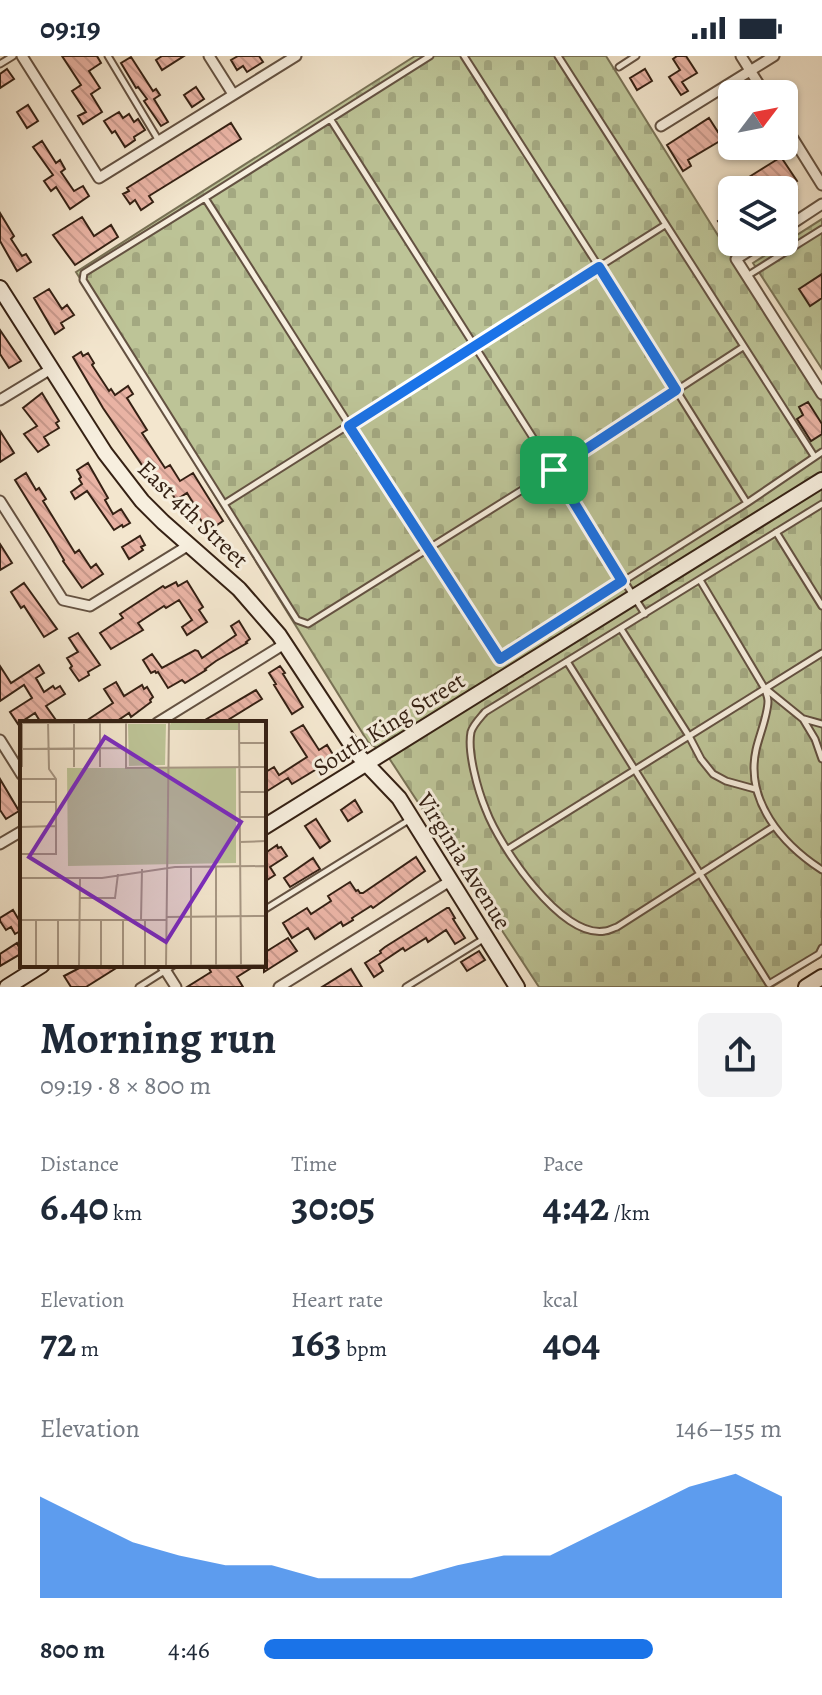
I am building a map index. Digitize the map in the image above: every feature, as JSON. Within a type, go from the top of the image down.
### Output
[{"type":"street","points":[[22,56],[99,178],[296,56]]},
{"type":"street","points":[[209,56],[233,94]]},
{"type":"street","points":[[741,56],[756,80]]},
{"type":"street","points":[[661,126],[774,56]]},
{"type":"street","points":[[798,146],[822,185]]},
{"type":"street","points":[[798,220],[822,204]]},
{"type":"street","points":[[741,256],[736,259],[822,394]]},
{"type":"street","name":"East 4th Street","points":[[0,288],[123,478],[163,522],[260,611],[286,643],[366,763]]},
{"type":"street","points":[[0,400],[51,369]]},
{"type":"street","name":"South King Street","points":[[266,826],[822,480]]},
{"type":"street","points":[[0,501],[63,600],[90,606],[189,545]]},
{"type":"street","points":[[160,721],[286,643]]},
{"type":"street","points":[[0,740],[20,772]]},
{"type":"street","name":"Virginia Avenue","points":[[366,763],[399,798],[517,987]]},
{"type":"street","points":[[0,844],[20,832]]},
{"type":"street","points":[[279,987],[450,881]]},
{"type":"street","points":[[7,987],[39,967]]},
{"type":"street","points":[[167,967],[176,987]]},
{"type":"street","points":[[806,987],[822,977]]},
{"type":"lane","points":[[0,64],[13,56]]},
{"type":"lane","points":[[108,56],[159,141]]},
{"type":"lane","points":[[430,56],[84,273],[83,280],[297,620],[308,624],[743,347]]},
{"type":"lane","points":[[464,56],[747,503]]},
{"type":"lane","points":[[558,56],[814,456]]},
{"type":"lane","points":[[619,67],[636,56]]},
{"type":"lane","points":[[331,120],[645,614]]},
{"type":"lane","points":[[205,198],[500,659],[822,452]]},
{"type":"lane","points":[[224,504],[665,225]]},
{"type":"lane","points":[[747,276],[822,229]]},
{"type":"lane","points":[[773,827],[617,927],[605,932],[591,930],[549,904],[528,881],[508,849],[486,812],[471,750],[471,731],[485,712],[822,504]]},
{"type":"lane","points":[[776,532],[822,606]]},
{"type":"lane","points":[[700,580],[765,689],[768,701],[754,755],[755,789],[773,827],[822,870]]},
{"type":"lane","points":[[621,629],[713,774],[755,789]]},
{"type":"lane","points":[[508,849],[822,653]]},
{"type":"lane","points":[[568,663],[769,984],[819,954],[822,948]]},
{"type":"lane","points":[[765,689],[803,719],[822,759]]},
{"type":"lane","points":[[803,719],[822,724]]},
{"type":"lane","points":[[266,909],[412,818]]},
{"type":"lane","points":[[406,987],[486,937]]},
{"type":"lane","points":[[139,987],[167,967]]},
{"type":"green space","points":[[415,56],[606,56],[718,235],[718,256],[731,256],[822,402],[822,956],[772,987],[539,987],[387,755],[368,742],[76,272]]},
{"type":"green space","points":[[822,219],[822,369],[753,263],[764,256],[798,256],[798,234]]},
{"type":"building","points":[[62,56],[97,56],[101,63],[89,71],[100,88],[91,94],[102,112],[83,124],[78,116],[86,112],[72,91],[81,85]]},
{"type":"building","points":[[162,56],[184,56],[162,70],[156,60]]},
{"type":"building","points":[[238,56],[259,56],[263,62],[247,72],[243,66],[237,70],[231,60]]},
{"type":"building","points":[[686,56],[697,73],[682,82],[688,91],[681,95],[669,77],[680,70],[673,59]]},
{"type":"building","points":[[131,57],[153,91],[156,89],[160,95],[154,99],[168,122],[161,126],[144,101],[147,99],[136,88],[121,63]]},
{"type":"building","points":[[7,69],[14,79],[0,88],[0,74]]},
{"type":"building","points":[[645,69],[652,81],[637,90],[630,78]]},
{"type":"building","points":[[196,87],[204,99],[192,107],[184,95]]},
{"type":"building","points":[[28,105],[38,121],[27,128],[17,112]]},
{"type":"building","points":[[119,112],[123,118],[129,114],[134,122],[138,119],[145,130],[125,147],[104,121]]},
{"type":"building","points":[[709,118],[718,132],[718,142],[688,160],[691,166],[683,171],[667,145]]},
{"type":"building","points":[[231,123],[241,139],[149,196],[153,202],[141,210],[135,200],[130,204],[123,194],[129,191],[127,188]]},
{"type":"building","points":[[42,141],[56,163],[60,160],[65,169],[61,172],[74,191],[83,186],[89,196],[70,209],[56,187],[51,191],[44,181],[53,175],[33,147]]},
{"type":"building","points":[[776,160],[783,160],[794,176],[751,176]]},
{"type":"building","points":[[0,213],[14,236],[11,239],[22,256],[26,254],[31,262],[17,271],[0,241]]},
{"type":"building","points":[[82,217],[94,236],[111,225],[118,237],[75,265],[53,235]]},
{"type":"building","points":[[822,274],[822,298],[810,306],[799,289]]},
{"type":"building","points":[[49,289],[62,309],[67,305],[74,315],[61,323],[64,328],[55,334],[34,298]]},
{"type":"building","points":[[0,330],[21,361],[9,368],[0,354]]},
{"type":"building","points":[[81,352],[83,356],[88,353],[109,391],[111,389],[115,395],[128,386],[133,394],[127,398],[147,430],[142,433],[165,468],[170,465],[180,481],[193,473],[223,521],[208,531],[187,493],[176,500],[166,485],[159,490],[103,408],[73,357]]},
{"type":"building","points":[[42,393],[59,421],[56,423],[59,428],[44,437],[49,445],[38,452],[24,434],[37,426],[23,408]]},
{"type":"building","points":[[808,402],[822,424],[822,434],[811,441],[797,419],[803,415],[799,407]]},
{"type":"building","points":[[0,431],[14,453],[0,462]]},
{"type":"building","points":[[88,463],[108,498],[105,500],[113,514],[121,509],[130,523],[114,530],[87,491],[75,499],[71,492],[82,484],[77,470]]},
{"type":"building","points":[[26,473],[36,490],[39,488],[46,499],[43,501],[75,553],[79,550],[91,568],[96,564],[103,574],[82,588],[15,480]]},
{"type":"building","points":[[140,536],[145,545],[141,547],[143,550],[129,559],[122,547]]},
{"type":"building","points":[[0,544],[12,563],[0,570]]},
{"type":"building","points":[[187,581],[203,607],[199,610],[207,622],[187,635],[182,627],[192,620],[179,600],[138,623],[143,630],[111,649],[100,633],[123,618],[120,614],[163,586],[165,588],[176,582],[178,586]]},
{"type":"building","points":[[24,583],[57,629],[44,637],[11,592]]},
{"type":"building","points":[[239,621],[250,639],[247,643],[185,683],[182,680],[168,688],[158,672],[151,673],[143,660],[152,654],[162,668],[195,650],[202,658],[236,635],[231,626]]},
{"type":"building","points":[[78,633],[100,665],[79,681],[67,658],[78,652],[69,638]]},
{"type":"building","points":[[39,665],[44,673],[36,678],[44,692],[53,686],[55,689],[60,686],[65,694],[46,706],[57,721],[40,721],[35,713],[18,724],[10,712],[32,698],[24,685],[0,701],[0,666],[11,683]]},
{"type":"building","points":[[280,666],[303,707],[292,714],[269,673]]},
{"type":"building","points":[[116,682],[124,696],[142,685],[153,697],[131,717],[129,713],[117,721],[86,721],[113,703],[104,689]]},
{"type":"building","points":[[256,690],[262,699],[226,721],[203,721]]},
{"type":"building","points":[[303,725],[319,750],[327,745],[335,758],[292,784],[288,778],[266,792],[266,772],[274,767],[279,775],[307,757],[291,732]]},
{"type":"building","points":[[0,779],[19,811],[6,819],[0,810]]},
{"type":"building","points":[[355,800],[362,812],[348,821],[341,810]]},
{"type":"building","points":[[316,819],[330,841],[320,848],[305,826]]},
{"type":"building","points":[[277,845],[287,856],[270,867],[275,875],[266,881],[266,853]]},
{"type":"building","points":[[416,857],[425,871],[343,926],[341,922],[315,939],[308,928],[292,938],[283,923],[307,908],[311,914],[331,901],[328,896],[350,882],[356,891],[363,893]]},
{"type":"building","points":[[313,858],[320,869],[290,887],[284,878]]},
{"type":"building","points":[[447,908],[465,938],[455,944],[446,930],[428,942],[426,938],[379,964],[383,971],[374,977],[365,963]]},
{"type":"building","points":[[13,910],[20,922],[20,931],[15,934],[11,927],[6,930],[0,918]]},
{"type":"building","points":[[288,938],[297,951],[264,972],[266,952]]},
{"type":"building","points":[[17,943],[20,949],[20,954],[0,966],[0,954]]},
{"type":"building","points":[[479,951],[485,960],[467,971],[461,962]]},
{"type":"building","points":[[81,967],[118,967],[86,987],[71,987],[64,976]]},
{"type":"building","points":[[208,967],[253,967],[237,977],[243,987],[187,987],[211,972]]},
{"type":"building","points":[[351,969],[362,987],[322,987]]},
{"type":"route","points":[[599,267],[676,390],[554,470],[622,581],[500,659],[349,426],[599,267]]}]
